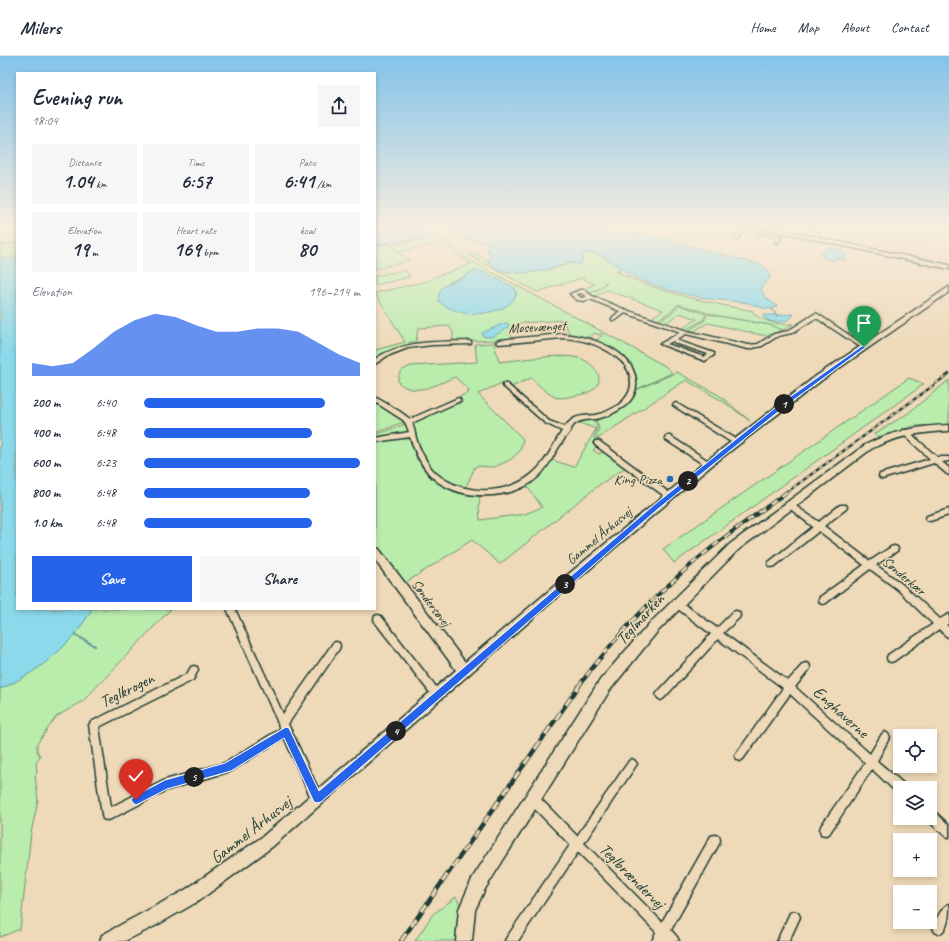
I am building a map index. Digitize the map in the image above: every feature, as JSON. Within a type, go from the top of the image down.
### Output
[{"type":"street","name":"Gammel Århusvej","points":[[108,941],[149,920],[203,888],[267,842],[464,671],[708,464],[806,387],[949,289]]},
{"type":"street","points":[[590,297],[624,311],[685,332],[742,347],[755,347],[776,335],[790,332],[813,317],[819,317]]},
{"type":"street","points":[[614,319],[624,311]]},
{"type":"street","points":[[813,313],[864,347]]},
{"type":"street","points":[[674,339],[677,342],[712,354],[705,359],[663,344],[685,332]]},
{"type":"street","name":"Mosevænget","points":[[408,422],[424,464],[440,481],[460,489],[488,493],[516,488],[528,483],[537,476],[572,423],[577,420],[614,410],[628,398],[634,383],[630,368],[616,354],[609,349],[586,340],[564,336],[499,342]]},
{"type":"street","points":[[376,361],[390,352],[416,344],[469,343]]},
{"type":"street","points":[[504,385],[546,422],[567,431]]},
{"type":"street","points":[[376,400],[408,422],[458,400]]},
{"type":"street","points":[[676,405],[736,442]]},
{"type":"street","name":"Teglmarken","points":[[464,941],[467,909],[479,882],[605,685],[653,628],[734,547],[868,447],[892,435],[905,432],[949,428]]},
{"type":"street","points":[[905,432],[949,472]]},
{"type":"street","points":[[376,440],[412,434]]},
{"type":"street","points":[[668,438],[708,464]]},
{"type":"street","points":[[597,443],[669,496]]},
{"type":"street","points":[[882,476],[935,460],[949,458]]},
{"type":"street","name":"Sønderkær","points":[[790,505],[900,587],[949,633]]},
{"type":"street","points":[[772,564],[843,507]]},
{"type":"street","points":[[930,518],[949,512]]},
{"type":"street","name":"Sønderkær","points":[[823,600],[894,549]]},
{"type":"street","name":"Søndersøvej","points":[[376,553],[464,671]]},
{"type":"street","name":"Enghaverne","points":[[677,603],[789,687],[893,782]]},
{"type":"street","points":[[231,610],[317,799]]},
{"type":"street","points":[[661,695],[717,633],[736,615]]},
{"type":"street","points":[[891,658],[949,618]]},
{"type":"street","points":[[378,619],[438,695]]},
{"type":"street","points":[[284,728],[336,646]]},
{"type":"street","points":[[740,756],[789,687],[806,667]]},
{"type":"street","name":"Teglkrogen","points":[[194,670],[190,677],[94,725],[107,815],[165,785],[227,767],[284,728]]},
{"type":"street","name":"Enghaverne","points":[[825,830],[871,762],[885,737]]},
{"type":"street","name":"Teglbrændervej","points":[[511,941],[632,764]]},
{"type":"street","name":"Teglbrændervej","points":[[533,799],[577,844],[661,936],[673,941]]},
{"type":"street","points":[[937,821],[949,832]]},
{"type":"street","name":"Teglbrændervej","points":[[661,936],[715,840]]},
{"type":"street","points":[[939,928],[949,910]]},
{"type":"street","points":[[783,941],[794,917]]},
{"type":"green space","points":[[456,269],[486,269],[603,332],[599,335],[595,333],[590,336],[593,338],[589,340],[571,337],[563,320],[520,323],[510,333],[512,339],[490,341],[453,341],[453,332],[449,326],[418,328],[416,342],[409,342],[409,346],[376,360],[376,350],[405,342],[376,293],[428,281],[434,277]],"holes":[[[469,273],[517,293],[515,298],[505,307],[487,312],[450,282]]]},
{"type":"green space","points":[[495,269],[513,272],[531,272],[547,269],[618,269],[619,271],[616,271],[632,279],[666,291],[753,311],[755,315],[774,323],[793,324],[783,330],[771,325],[718,316],[678,304],[672,311],[657,320],[651,318],[663,310],[607,290],[595,296],[588,294],[601,288],[587,293],[582,290],[594,284],[582,278],[537,292]]},
{"type":"green space","points":[[405,270],[410,277],[376,285],[376,276]]},
{"type":"green space","points":[[679,305],[706,314],[703,320],[687,329],[683,328],[697,319],[679,313],[666,323],[659,321],[672,313]]},
{"type":"green space","points":[[708,314],[770,325],[782,330],[766,336],[708,323],[694,331],[689,330],[704,321]]},
{"type":"green space","points":[[605,333],[665,366],[672,373],[635,390],[635,380],[629,365],[617,355],[594,342]]},
{"type":"green space","points":[[494,343],[499,362],[561,356],[579,358],[594,367],[599,377],[599,382],[596,387],[589,392],[564,398],[557,398],[545,391],[531,378],[509,388],[508,387],[511,385],[506,381],[478,394],[523,439],[520,451],[510,460],[494,467],[475,467],[465,489],[443,480],[424,462],[411,425],[412,423],[453,404],[463,402],[459,397],[468,393],[469,390],[455,377],[434,386],[419,389],[405,387],[398,382],[398,379],[401,372],[411,366],[477,362],[475,344]]},
{"type":"green space","points":[[677,372],[720,396],[750,421],[724,402],[686,380],[597,439],[596,437],[599,428],[596,419],[609,414],[634,391]]},
{"type":"green space","points":[[909,378],[924,384],[674,563],[663,549]]},
{"type":"green space","points":[[949,380],[949,425],[914,426],[877,437],[874,434],[907,414]]},
{"type":"green space","points":[[376,402],[379,405],[404,422],[376,433]]},
{"type":"green space","points":[[594,419],[597,427],[594,437],[595,440],[592,443],[596,447],[593,450],[599,454],[603,452],[626,467],[599,485],[500,564],[472,540],[405,583],[376,548],[376,442],[403,438],[410,439],[417,460],[419,459],[422,465],[421,466],[434,478],[455,488],[480,495],[480,520],[525,514],[542,507],[526,485],[543,473],[542,472],[546,467],[547,468],[552,460],[574,467],[596,429],[577,422],[581,420]]},
{"type":"green space","points":[[406,424],[408,430],[405,434],[376,438],[376,435]]},
{"type":"green space","points":[[89,610],[170,610],[83,701],[56,717],[37,744],[37,751],[40,756],[36,763],[37,773],[35,775],[38,800],[31,833],[20,929],[0,937],[0,689],[16,681]]},
{"type":"green space","points":[[456,897],[459,902],[461,913],[458,941],[415,941],[433,914]]},
{"type":"water","points":[[0,269],[16,269],[16,610],[91,610],[75,634],[53,656],[28,675],[0,689]]},
{"type":"water","points":[[501,269],[549,269],[529,273]]},
{"type":"water","points":[[623,269],[767,269],[769,271],[770,278],[761,290],[766,298],[777,306],[767,309],[748,303],[716,300],[680,293],[639,279]]},
{"type":"water","points":[[476,270],[480,270],[515,288],[515,296],[512,302],[498,310],[471,314],[455,310],[439,302],[439,296],[442,288]]},
{"type":"water","points":[[762,315],[784,315],[794,315],[782,322],[773,322]]},
{"type":"water","points":[[507,323],[509,325],[508,327],[496,335],[490,337],[483,336],[482,333]]},
{"type":"waterway","points":[[772,309],[777,316]]},
{"type":"waterway","points":[[75,635],[95,646]]},
{"type":"railway","points":[[787,492],[949,374]]},
{"type":"railway","points":[[578,687],[609,647],[662,591],[720,541],[788,491]]},
{"type":"railway","points":[[401,941],[579,686]]},
{"type":"place","name":"King Pizza","points":[[670,479]]},
{"type":"route","points":[[136,800],[165,785],[227,767],[286,731],[317,799],[541,604],[708,464],[782,405],[864,347]]}]
